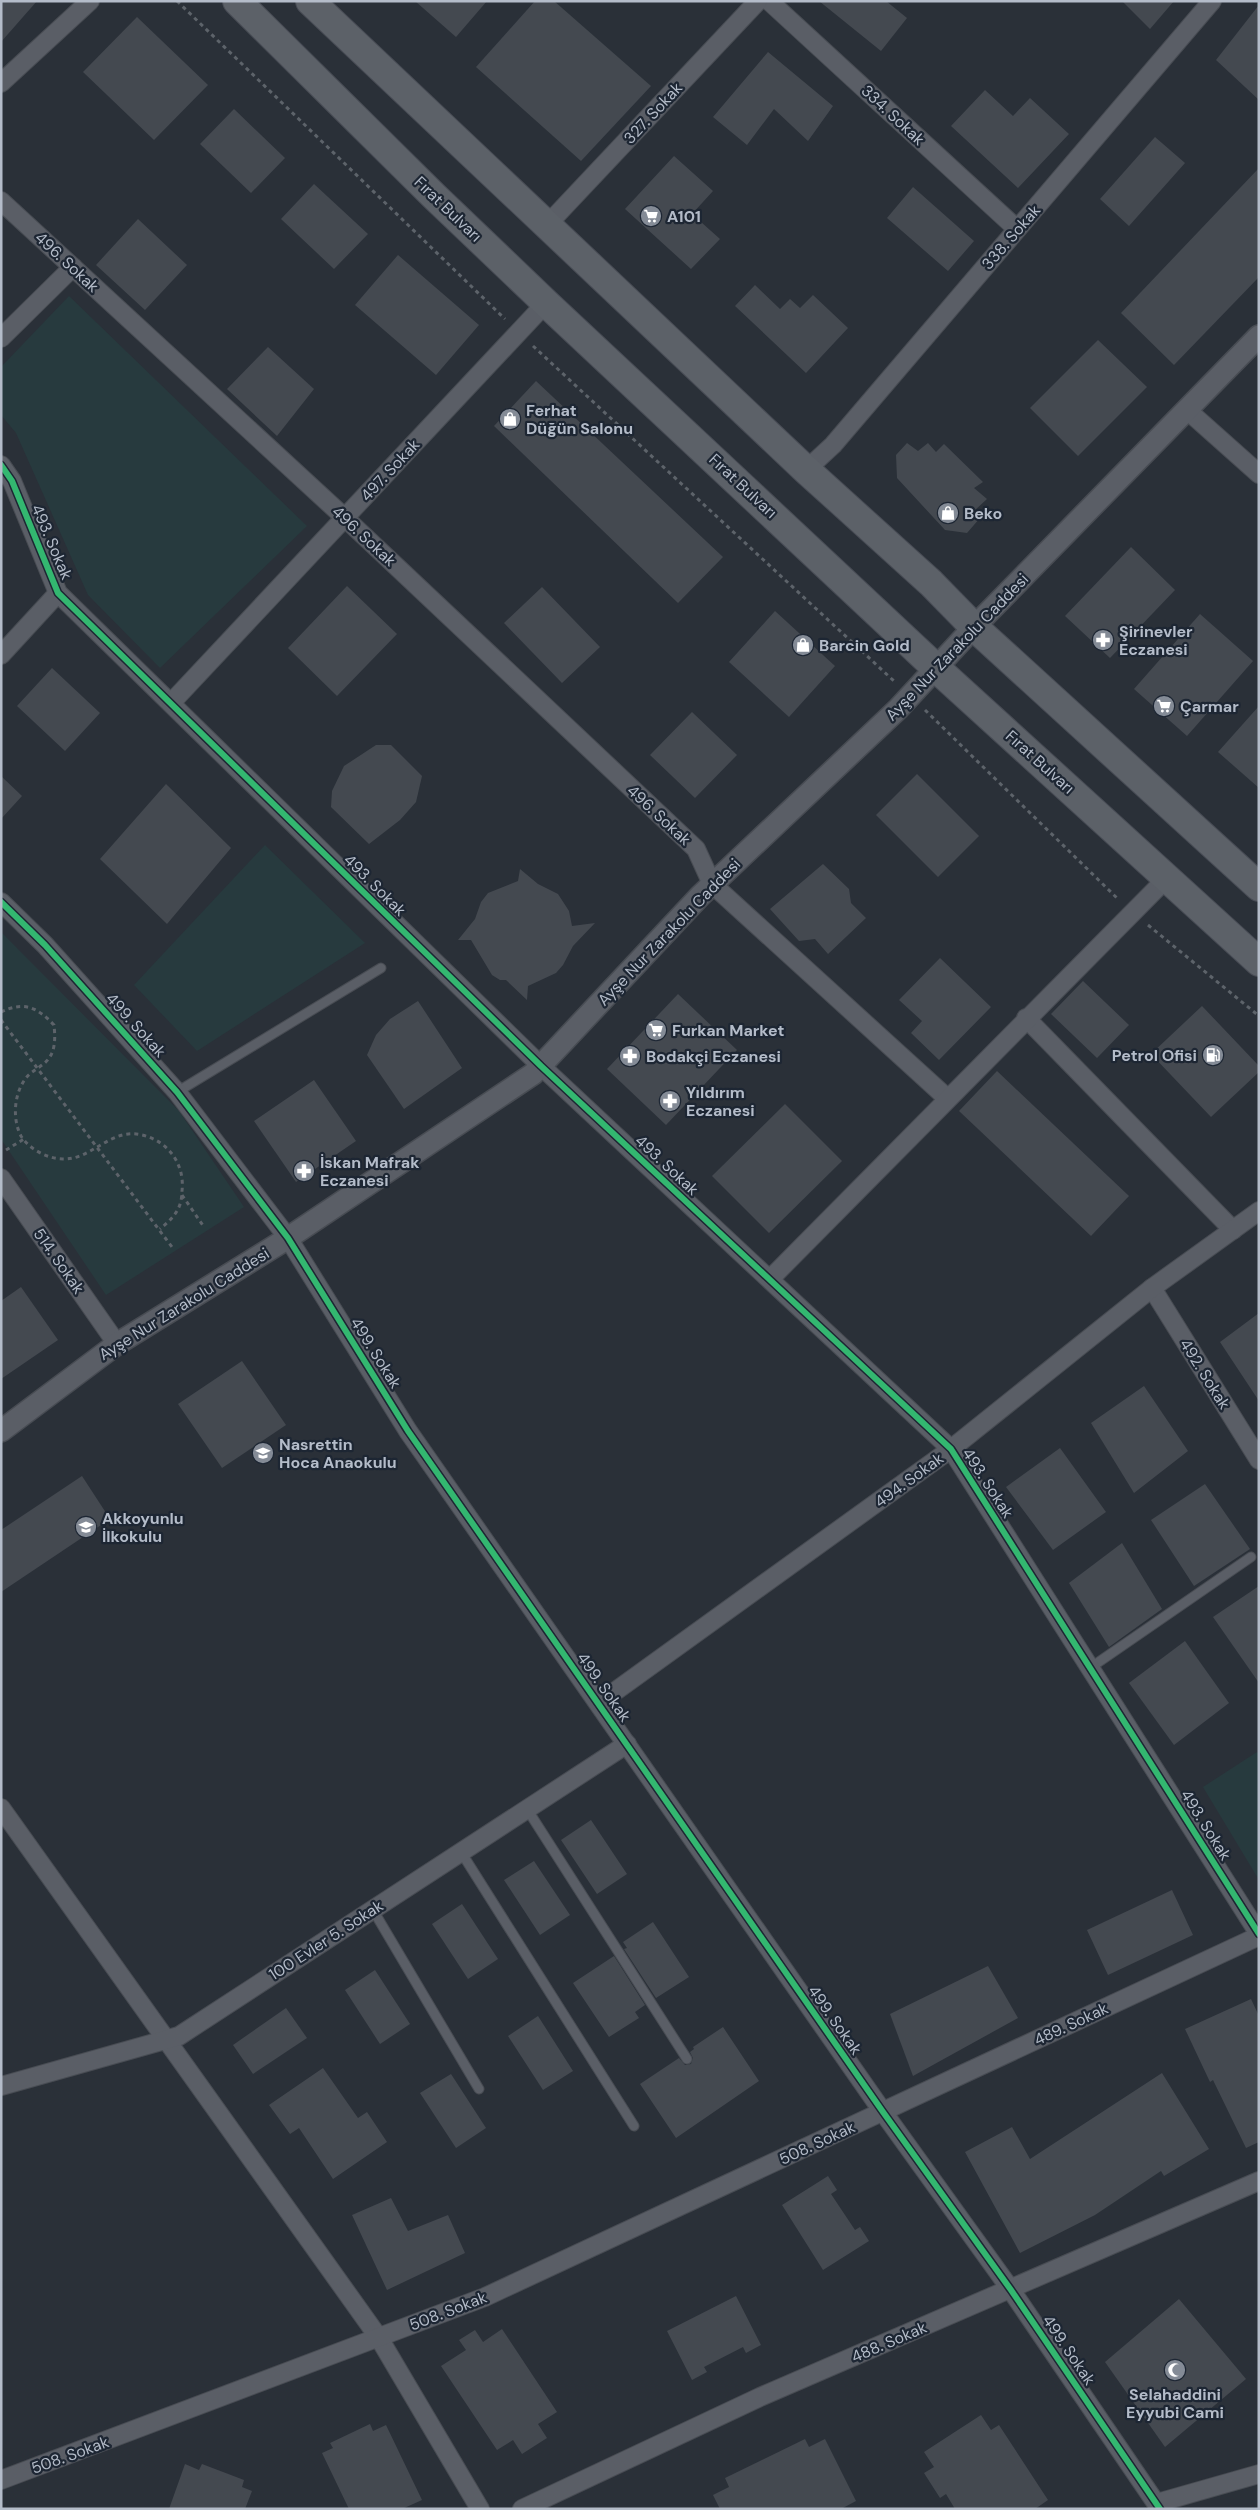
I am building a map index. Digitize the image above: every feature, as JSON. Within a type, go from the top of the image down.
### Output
[{"type":"main road","name":"Fırat Bulvarı","points":[[237,1],[434,196],[546,303],[936,668],[1259,962]]},
{"type":"main road","points":[[310,1],[806,470],[930,583],[974,627],[1259,887]]},
{"type":"street","points":[[1,84],[90,1]]},
{"type":"street","name":"327. Sokak","points":[[547,225],[758,1]]},
{"type":"street","name":"334. Sokak","points":[[769,1],[1018,229]]},
{"type":"street","name":"338. Sokak","points":[[806,470],[833,445],[1212,1]]},
{"type":"street","name":"496. Sokak","points":[[1,201],[345,518],[696,849],[712,884]]},
{"type":"street","points":[[1,338],[73,267]]},
{"type":"street","name":"497. Sokak","points":[[171,703],[546,303]]},
{"type":"street","name":"Ayşe Nur Zarakolu Caddesi","points":[[1,1431],[117,1344],[288,1238],[533,1074],[712,884],[910,696],[974,627],[1259,336]]},
{"type":"street","points":[[1186,409],[1259,474]]},
{"type":"street","name":"493. Sokak","points":[[1,465],[12,481],[58,593],[541,1066],[951,1450],[1259,1935]]},
{"type":"street","points":[[1,655],[58,593]]},
{"type":"street","points":[[770,1279],[1026,1018],[1167,878]]},
{"type":"street","points":[[712,884],[947,1098]]},
{"type":"street","name":"499. Sokak","points":[[1,902],[45,945],[177,1092],[288,1238],[408,1431],[883,2112],[1012,2290],[1159,2506]]},
{"type":"street","points":[[1026,1018],[1233,1230]]},
{"type":"street","name":"514. Sokak","points":[[1,1178],[117,1344]]},
{"type":"street","name":"494. Sokak","points":[[599,1703],[951,1450],[1152,1288],[1259,1211]]},
{"type":"street","name":"492. Sokak","points":[[1152,1288],[1259,1460]]},
{"type":"street","name":"100 Evler 5. Sokak","points":[[1,2086],[179,2036],[627,1744]]},
{"type":"street","points":[[1,1808],[379,2338],[480,2509]]},
{"type":"street","name":"489. Sokak","points":[[883,2112],[1259,1935]]},
{"type":"street","name":"508. Sokak","points":[[1,2480],[485,2297],[883,2112]]},
{"type":"street","name":"488. Sokak","points":[[522,2509],[760,2398],[1259,2181]]},
{"type":"street","points":[[1159,2506],[1259,2474]]},
{"type":"lane","points":[[177,1092],[381,968]]},
{"type":"lane","points":[[1090,1668],[1251,1557]]},
{"type":"lane","points":[[527,1809],[688,2059]]},
{"type":"lane","points":[[461,1852],[634,2126]]},
{"type":"lane","points":[[373,1910],[480,2089]]},
{"type":"path","points":[[177,1],[519,333],[910,696],[1132,913],[1259,1016]]},
{"type":"path","points":[[1,1012],[13,1006],[31,1005],[44,1013],[54,1025],[53,1048],[49,1059],[26,1078],[18,1094],[15,1111],[17,1127],[24,1140],[45,1155],[64,1159],[96,1147],[112,1137],[141,1134],[156,1140],[170,1150],[177,1160],[183,1182],[179,1208],[160,1229]]},
{"type":"path","points":[[1,1020],[172,1247]]},
{"type":"path","points":[[6,1150],[24,1140]]},
{"type":"path","points":[[182,1194],[204,1227]]},
{"type":"green space","points":[[69,296],[307,526],[160,668],[88,595],[16,433],[1,415],[1,367]]},
{"type":"green space","points":[[265,845],[365,943],[197,1051],[134,985]]},
{"type":"green space","points":[[1,932],[179,1111],[244,1207],[106,1295],[1,1139]]},
{"type":"green space","points":[[1257,1752],[1259,1754],[1259,1880],[1203,1787]]},
{"type":"building","points":[[1,1],[37,1],[1,42]]},
{"type":"building","points":[[415,1],[487,1],[456,37]]},
{"type":"building","points":[[535,1],[554,1],[651,86],[581,161],[476,67]]},
{"type":"building","points":[[819,1],[886,1],[907,18],[881,51]]},
{"type":"building","points":[[1122,1],[1174,1],[1150,29]]},
{"type":"building","points":[[1259,5],[1259,100],[1216,60]]},
{"type":"building","points":[[137,17],[208,85],[154,140],[83,72]]},
{"type":"building","points":[[768,52],[833,106],[808,141],[774,109],[747,145],[713,117]]},
{"type":"building","points":[[985,90],[1013,116],[1030,98],[1069,134],[1018,188],[951,126]]},
{"type":"building","points":[[234,109],[285,158],[251,193],[200,144]]},
{"type":"building","points":[[1155,137],[1185,163],[1129,226],[1100,199]]},
{"type":"building","points":[[674,156],[713,191],[692,214],[720,239],[691,269],[625,209]]},
{"type":"building","points":[[1259,168],[1259,277],[1174,365],[1121,313]]},
{"type":"building","points":[[314,184],[368,234],[334,269],[281,219]]},
{"type":"building","points":[[913,187],[974,241],[948,271],[887,218]]},
{"type":"building","points":[[138,219],[187,265],[145,310],[96,265]]},
{"type":"building","points":[[398,255],[479,325],[436,375],[355,305]]},
{"type":"building","points":[[755,285],[780,309],[790,299],[800,308],[813,295],[848,328],[806,373],[735,306]]},
{"type":"building","points":[[1098,340],[1147,387],[1078,456],[1030,408]]},
{"type":"building","points":[[268,347],[314,389],[277,436],[227,389]]},
{"type":"building","points":[[536,381],[723,557],[678,603],[494,426]]},
{"type":"building","points":[[907,443],[918,451],[928,443],[936,452],[944,444],[983,482],[974,488],[987,499],[974,511],[980,518],[967,533],[945,530],[897,478],[896,455]]},
{"type":"building","points":[[1131,547],[1175,590],[1110,658],[1065,616]]},
{"type":"building","points":[[347,586],[397,634],[337,696],[288,648]]},
{"type":"building","points":[[542,587],[600,647],[562,683],[504,623]]},
{"type":"building","points":[[775,611],[835,666],[789,717],[729,662]]},
{"type":"building","points":[[1200,614],[1253,661],[1187,736],[1134,689]]},
{"type":"building","points":[[52,668],[100,713],[65,751],[17,706]]},
{"type":"building","points":[[1259,706],[1259,788],[1218,752]]},
{"type":"building","points":[[692,712],[737,755],[695,798],[650,755]]},
{"type":"building","points":[[376,745],[391,745],[422,776],[416,802],[400,820],[369,844],[331,807],[332,791],[344,766]]},
{"type":"building","points":[[917,774],[979,836],[938,877],[876,815]]},
{"type":"building","points":[[1,776],[22,796],[1,819]]},
{"type":"building","points":[[166,784],[231,848],[167,924],[100,859]]},
{"type":"building","points":[[823,864],[849,889],[851,903],[866,918],[828,954],[815,939],[799,941],[770,909]]},
{"type":"building","points":[[520,869],[538,884],[558,894],[569,911],[572,926],[595,923],[573,946],[563,965],[556,973],[528,986],[527,1000],[506,980],[500,980],[492,975],[471,940],[458,940],[475,919],[481,902],[488,893],[518,881]]},
{"type":"building","points":[[940,958],[991,1007],[939,1060],[911,1033],[922,1021],[899,1000]]},
{"type":"building","points":[[1083,981],[1129,1025],[1097,1058],[1051,1014]]},
{"type":"building","points":[[678,994],[737,1050],[666,1125],[607,1069]]},
{"type":"building","points":[[418,1001],[462,1068],[404,1109],[367,1055],[376,1035],[390,1019]]},
{"type":"building","points":[[1202,1006],[1259,1066],[1259,1072],[1211,1117],[1151,1054]]},
{"type":"building","points":[[997,1071],[1129,1196],[1091,1236],[959,1111]]},
{"type":"building","points":[[314,1080],[356,1141],[296,1182],[254,1121]]},
{"type":"building","points":[[785,1104],[842,1161],[769,1233],[712,1176]]},
{"type":"building","points":[[21,1287],[58,1340],[1,1379],[1,1301]]},
{"type":"building","points":[[1259,1313],[1259,1401],[1220,1342]]},
{"type":"building","points":[[242,1361],[286,1425],[222,1468],[178,1404]]},
{"type":"building","points":[[1144,1386],[1188,1451],[1134,1493],[1091,1423]]},
{"type":"building","points":[[1060,1448],[1106,1512],[1053,1550],[1006,1487]]},
{"type":"building","points":[[82,1476],[110,1519],[1,1592],[1,1530]]},
{"type":"building","points":[[1205,1484],[1250,1549],[1194,1586],[1151,1520]]},
{"type":"building","points":[[1122,1543],[1162,1609],[1109,1647],[1069,1583]]},
{"type":"building","points":[[1259,1586],[1259,1683],[1213,1617]]},
{"type":"building","points":[[1185,1641],[1229,1703],[1174,1745],[1129,1683]]},
{"type":"building","points":[[591,1820],[627,1874],[597,1894],[561,1840]]},
{"type":"building","points":[[534,1861],[570,1915],[540,1935],[504,1880]]},
{"type":"building","points":[[1172,1890],[1193,1935],[1108,1975],[1087,1930]]},
{"type":"building","points":[[462,1904],[498,1959],[468,1979],[432,1924]]},
{"type":"building","points":[[653,1922],[689,1977],[656,1998],[624,1949],[627,1948],[623,1942]]},
{"type":"building","points":[[614,1956],[645,2005],[635,2012],[639,2018],[609,2037],[573,1983]]},
{"type":"building","points":[[988,1966],[1018,2018],[913,2076],[890,2014]]},
{"type":"building","points":[[375,1970],[410,2024],[380,2044],[345,1990]]},
{"type":"building","points":[[1251,1999],[1259,2016],[1259,2142],[1246,2148],[1213,2080],[1210,2082],[1185,2029]]},
{"type":"building","points":[[286,2008],[307,2038],[253,2074],[233,2045]]},
{"type":"building","points":[[538,2016],[573,2071],[543,2090],[508,2036]]},
{"type":"building","points":[[723,2027],[759,2081],[676,2138],[640,2084],[679,2058],[685,2065],[691,2064],[693,2058],[690,2052],[694,2049],[693,2047]]},
{"type":"building","points":[[323,2068],[358,2118],[367,2112],[387,2142],[333,2179],[299,2128],[290,2134],[269,2105]]},
{"type":"building","points":[[1162,2073],[1209,2149],[1164,2176],[1161,2171],[1095,2215],[1020,2253],[965,2152],[1012,2127],[1030,2159]]},
{"type":"building","points":[[451,2074],[486,2128],[456,2148],[420,2093]]},
{"type":"building","points":[[828,2176],[837,2190],[831,2194],[855,2230],[860,2227],[869,2241],[823,2270],[782,2205]]},
{"type":"building","points":[[391,2198],[408,2231],[448,2215],[465,2253],[387,2290],[352,2215]]},
{"type":"building","points":[[736,2296],[761,2345],[746,2353],[743,2347],[704,2367],[707,2372],[692,2380],[667,2331]]},
{"type":"building","name":"Selahaddini Eyyubi Cami","points":[[1179,2299],[1246,2379],[1165,2447],[1105,2362]]},
{"type":"building","points":[[502,2329],[557,2412],[538,2424],[547,2438],[522,2454],[513,2440],[497,2450],[441,2366],[466,2350],[459,2340],[475,2330],[483,2342]]},
{"type":"building","points":[[981,2415],[991,2430],[999,2425],[1048,2500],[1035,2509],[955,2509],[946,2494],[940,2498],[924,2473],[934,2467],[924,2452]]},
{"type":"building","points":[[370,2424],[373,2431],[386,2425],[422,2500],[402,2509],[349,2509],[322,2453],[333,2448],[330,2443]]},
{"type":"building","points":[[805,2439],[809,2447],[825,2439],[856,2501],[841,2509],[720,2509],[713,2495],[729,2487],[725,2478]]},
{"type":"building","points":[[185,2464],[199,2470],[202,2464],[244,2480],[242,2487],[252,2491],[245,2509],[169,2509]]},
{"type":"cycle path","points":[[1,465],[12,481],[58,593],[541,1066],[951,1449],[1259,1934]]},
{"type":"cycle path","points":[[1,902],[45,945],[177,1092],[288,1238],[408,1431],[883,2112],[1011,2290],[1160,2509]]},
{"type":"place","name":"A101","points":[[651,216]]},
{"type":"place","name":"Ferhat Düğün Salonu","points":[[510,419]]},
{"type":"place","name":"Beko","points":[[948,513]]},
{"type":"place","name":"Şirinevler Eczanesi","points":[[1103,640]]},
{"type":"place","name":"Barcin Gold","points":[[803,645]]},
{"type":"place","name":"Çarmar","points":[[1164,706]]},
{"type":"place","name":"Furkan Market","points":[[656,1030]]},
{"type":"place","name":"Petrol Ofisi","points":[[1213,1055]]},
{"type":"place","name":"Bodakçi Eczanesi","points":[[630,1056]]},
{"type":"place","name":"Yıldırım Eczanesi","points":[[670,1101]]},
{"type":"place","name":"İskan Mafrak Eczanesi","points":[[304,1171]]},
{"type":"place","name":"Nasrettin Hoca Anaokulu","points":[[263,1453]]},
{"type":"place","name":"Akkoyunlu İlkokulu","points":[[86,1527]]},
{"type":"place","name":"Selahaddini Eyyubi Cami","points":[[1175,2370]]}]
